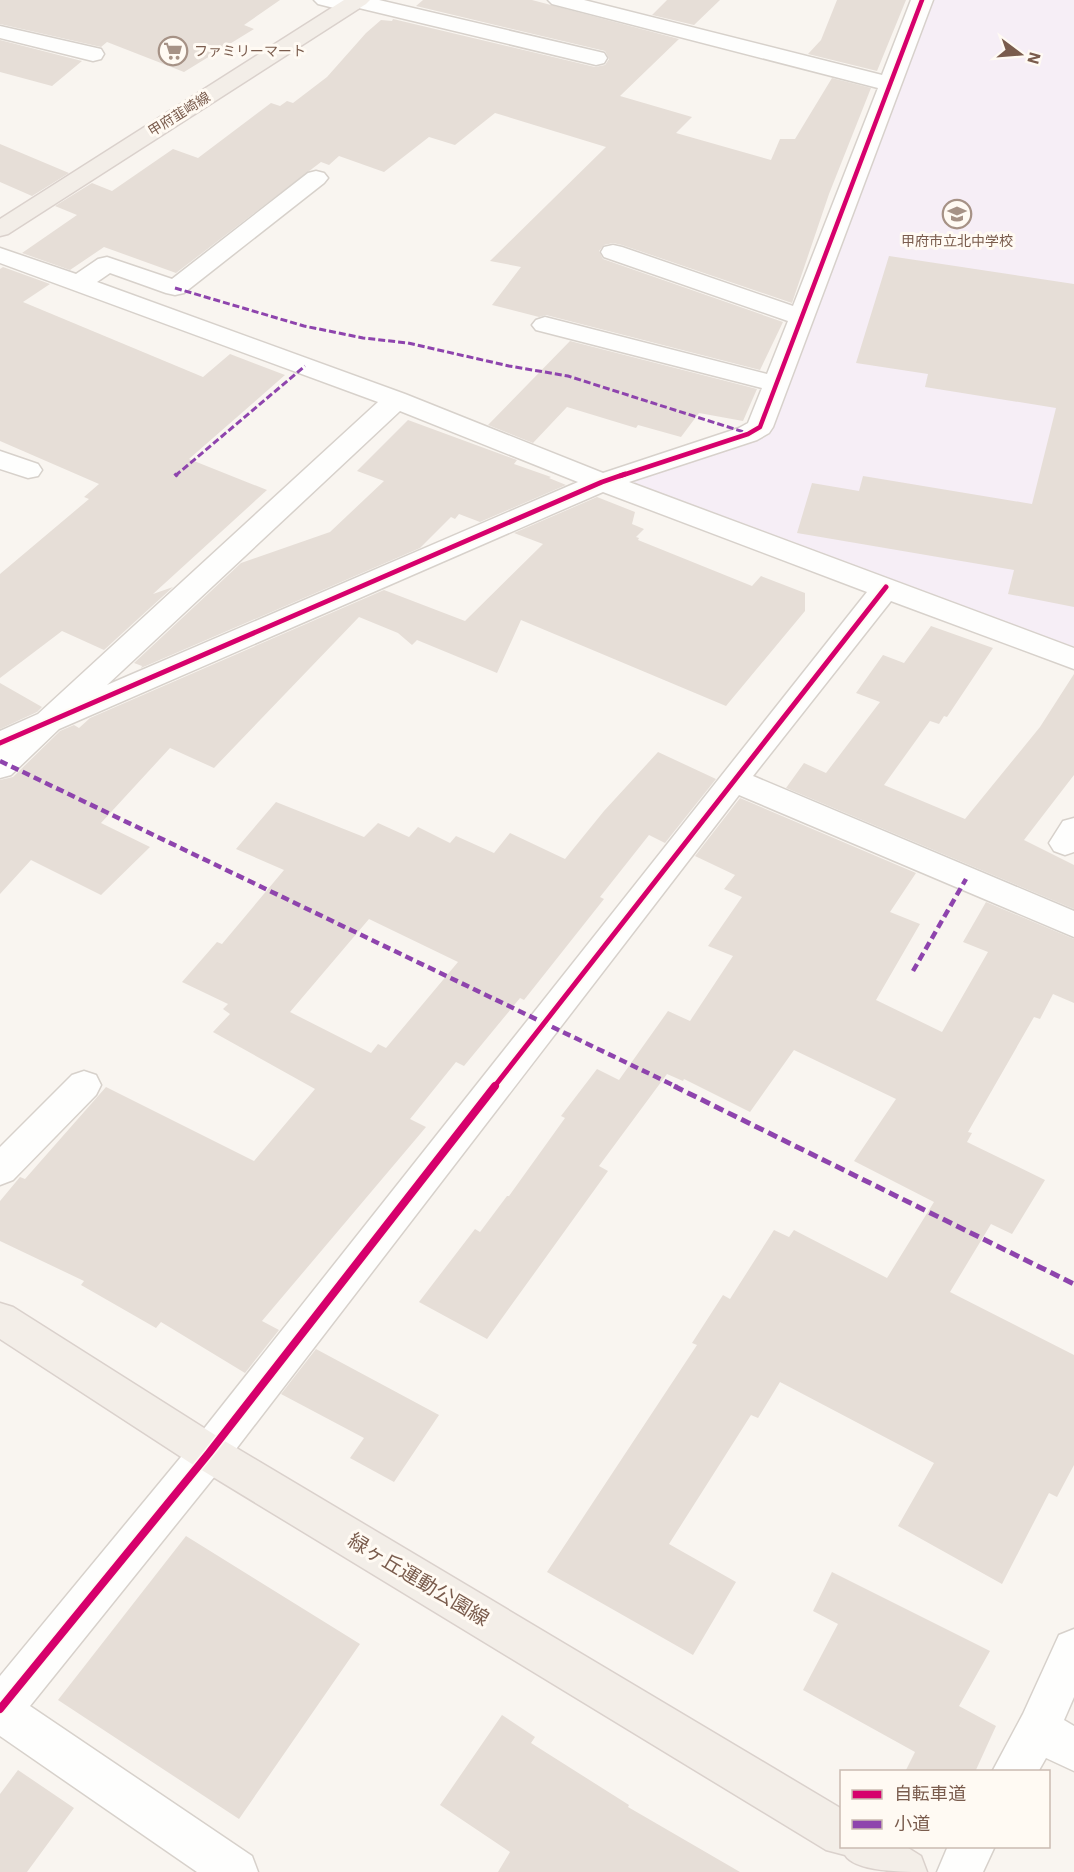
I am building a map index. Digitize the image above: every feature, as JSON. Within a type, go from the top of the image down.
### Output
[{"type":"main road","name":"甲府韮崎線","points":[[1,228],[355,2]]},
{"type":"main road","name":"緑ヶ丘運動公園線","points":[[0,1318],[209,1453],[840,1833]]},
{"type":"main road","points":[[866,1848],[905,1872]]},
{"type":"street","points":[[325,0],[355,2],[596,58]]},
{"type":"street","points":[[560,0],[890,84]]},
{"type":"street","points":[[0,743],[602,482],[760,428],[922,0]]},
{"type":"street","points":[[0,32],[93,54]]},
{"type":"street","points":[[78,284],[107,264],[175,288],[316,178]]},
{"type":"street","points":[[613,252],[801,317]]},
{"type":"street","points":[[0,255],[396,400],[602,482],[1074,659]]},
{"type":"street","points":[[545,325],[775,384]]},
{"type":"street","points":[[0,767],[396,400]]},
{"type":"street","points":[[0,459],[27,470]]},
{"type":"street","points":[[236,1872],[0,1710],[209,1453],[732,780],[886,587]]},
{"type":"street","points":[[732,780],[1074,925]]},
{"type":"street","points":[[0,1170],[84,1085]]},
{"type":"street","points":[[1015,1770],[1038,1729],[1074,1649]]},
{"type":"street","points":[[1038,1729],[1074,1750]]},
{"type":"street","points":[[959,1872],[972,1848]]},
{"type":"shaded area","name":"甲府市立北中学校","points":[[922,0],[1074,0],[1074,659],[602,482],[748,434]]},
{"type":"building","points":[[0,0],[280,0],[244,25],[254,29],[184,72],[107,42],[101,47],[0,24]]},
{"type":"building","points":[[423,0],[532,0],[679,39],[620,96],[692,117],[676,133],[771,160],[780,139],[795,139],[832,78],[871,88],[829,194],[792,303],[622,245],[613,243],[604,245],[599,251],[603,259],[783,322],[760,370],[546,315],[539,317],[492,305],[521,267],[490,261],[606,147],[495,113],[455,145],[429,137],[384,172],[339,156],[329,165],[321,162],[176,273],[104,247],[70,270],[22,253],[77,215],[55,206],[92,183],[112,191],[173,149],[198,158],[271,103],[280,106],[287,101],[293,103],[327,77],[366,33],[381,20],[392,21],[393,19],[595,67],[605,65],[609,59],[605,51],[416,6]]},
{"type":"building","points":[[667,0],[720,0],[694,25],[652,15]]},
{"type":"building","points":[[837,0],[906,0],[877,71],[808,54],[821,40]]},
{"type":"building","points":[[0,40],[82,61],[52,86],[0,72]]},
{"type":"building","points":[[0,144],[69,173],[32,196],[0,182]]},
{"type":"building","points":[[889,256],[1074,284],[1074,607],[1008,594],[1014,570],[797,533],[812,483],[859,491],[863,476],[1032,504],[1056,408],[925,387],[928,374],[856,363]]},
{"type":"building","points":[[3,267],[50,284],[23,302],[203,377],[230,354],[285,375],[189,459],[267,490],[153,594],[173,587],[104,650],[62,631],[0,678],[0,574],[89,499],[84,497],[99,484],[0,441],[0,269]]},
{"type":"building","points":[[570,341],[757,389],[743,421],[699,413],[681,437],[638,425],[636,428],[567,407],[533,443],[488,425]]},
{"type":"building","points":[[408,420],[517,460],[514,464],[551,477],[549,478],[566,485],[480,522],[459,514],[455,519],[451,517],[420,548],[141,668],[142,666],[134,663],[241,563],[330,532],[384,481],[357,471]]},
{"type":"building","points":[[597,497],[635,512],[632,524],[644,529],[636,537],[639,538],[638,540],[752,586],[761,576],[805,593],[805,611],[726,706],[521,620],[497,673],[417,640],[412,645],[398,633],[359,617],[214,768],[170,748],[101,823],[150,847],[101,895],[31,860],[0,894],[0,780],[13,777],[60,731],[74,725],[79,728],[90,718],[384,590],[465,621],[543,544],[514,533]]},
{"type":"building","points":[[931,626],[993,648],[947,717],[944,716],[939,724],[930,721],[884,785],[965,819],[1040,727],[1074,674],[1074,775],[1024,840],[1074,865],[1074,909],[786,788],[804,763],[826,773],[880,702],[856,693],[883,655],[904,663]]},
{"type":"building","points":[[0,683],[42,707],[37,712],[0,729]]},
{"type":"building","points":[[658,752],[716,779],[665,843],[649,835],[600,897],[604,899],[524,1000],[520,998],[464,1066],[456,1062],[410,1119],[426,1127],[262,1321],[279,1330],[245,1373],[161,1322],[156,1328],[81,1285],[84,1281],[0,1241],[0,1201],[20,1177],[25,1179],[106,1087],[254,1161],[315,1089],[213,1032],[230,1014],[223,1009],[228,1004],[182,982],[217,942],[222,944],[284,870],[236,849],[276,802],[364,837],[378,823],[409,837],[418,827],[450,843],[456,836],[494,853],[510,833],[565,859],[604,811]],"holes":[[[369,919],[458,962],[386,1048],[378,1044],[371,1053],[290,1012]]]},
{"type":"building","points":[[740,798],[916,873],[890,912],[920,924],[876,1000],[942,1032],[988,952],[963,942],[986,902],[1074,939],[1074,1003],[1053,994],[1040,1019],[1034,1017],[968,1132],[972,1133],[967,1142],[1045,1180],[1012,1234],[991,1224],[950,1292],[1074,1355],[1074,1465],[1057,1497],[1049,1493],[1002,1584],[898,1526],[934,1463],[780,1382],[758,1418],[751,1415],[669,1544],[736,1582],[693,1655],[547,1572],[697,1345],[692,1343],[723,1295],[730,1299],[774,1230],[789,1237],[794,1230],[887,1278],[934,1202],[854,1161],[896,1099],[794,1050],[750,1112],[684,1079],[683,1081],[667,1074],[599,1166],[608,1171],[487,1339],[419,1302],[475,1229],[480,1232],[509,1196],[565,1118],[561,1116],[597,1069],[619,1080],[668,1011],[690,1021],[733,956],[708,946],[742,897],[724,889],[735,875],[695,856]]},
{"type":"building","points":[[316,1349],[439,1415],[394,1482],[350,1458],[364,1438],[281,1394]]},
{"type":"building","points":[[186,1536],[360,1644],[239,1819],[58,1700]]},
{"type":"building","points":[[832,1572],[990,1651],[959,1706],[996,1726],[976,1770],[906,1770],[915,1752],[803,1690],[838,1624],[813,1611]]},
{"type":"building","points":[[502,1715],[535,1737],[531,1743],[629,1805],[628,1807],[740,1872],[498,1872],[510,1852],[440,1805]]},
{"type":"building","points":[[18,1770],[74,1808],[27,1872],[0,1872],[0,1794]]},
{"type":"marked path","points":[[175,288],[304,326],[363,338],[408,343],[509,366],[568,376],[747,433]]},
{"type":"marked path","points":[[175,476],[305,366]]},
{"type":"marked path","points":[[0,761],[546,1022],[1074,1284]]},
{"type":"marked path","points":[[913,971],[966,879]]},
{"type":"cycle path","points":[[0,743],[602,482],[748,434],[760,427],[922,0]]},
{"type":"cycle path","points":[[0,1709],[209,1453],[886,587]]},
{"type":"place","name":"ファミリーマート","points":[[173,51]]},
{"type":"place","name":"甲府市立北中学校","points":[[957,214]]}]
